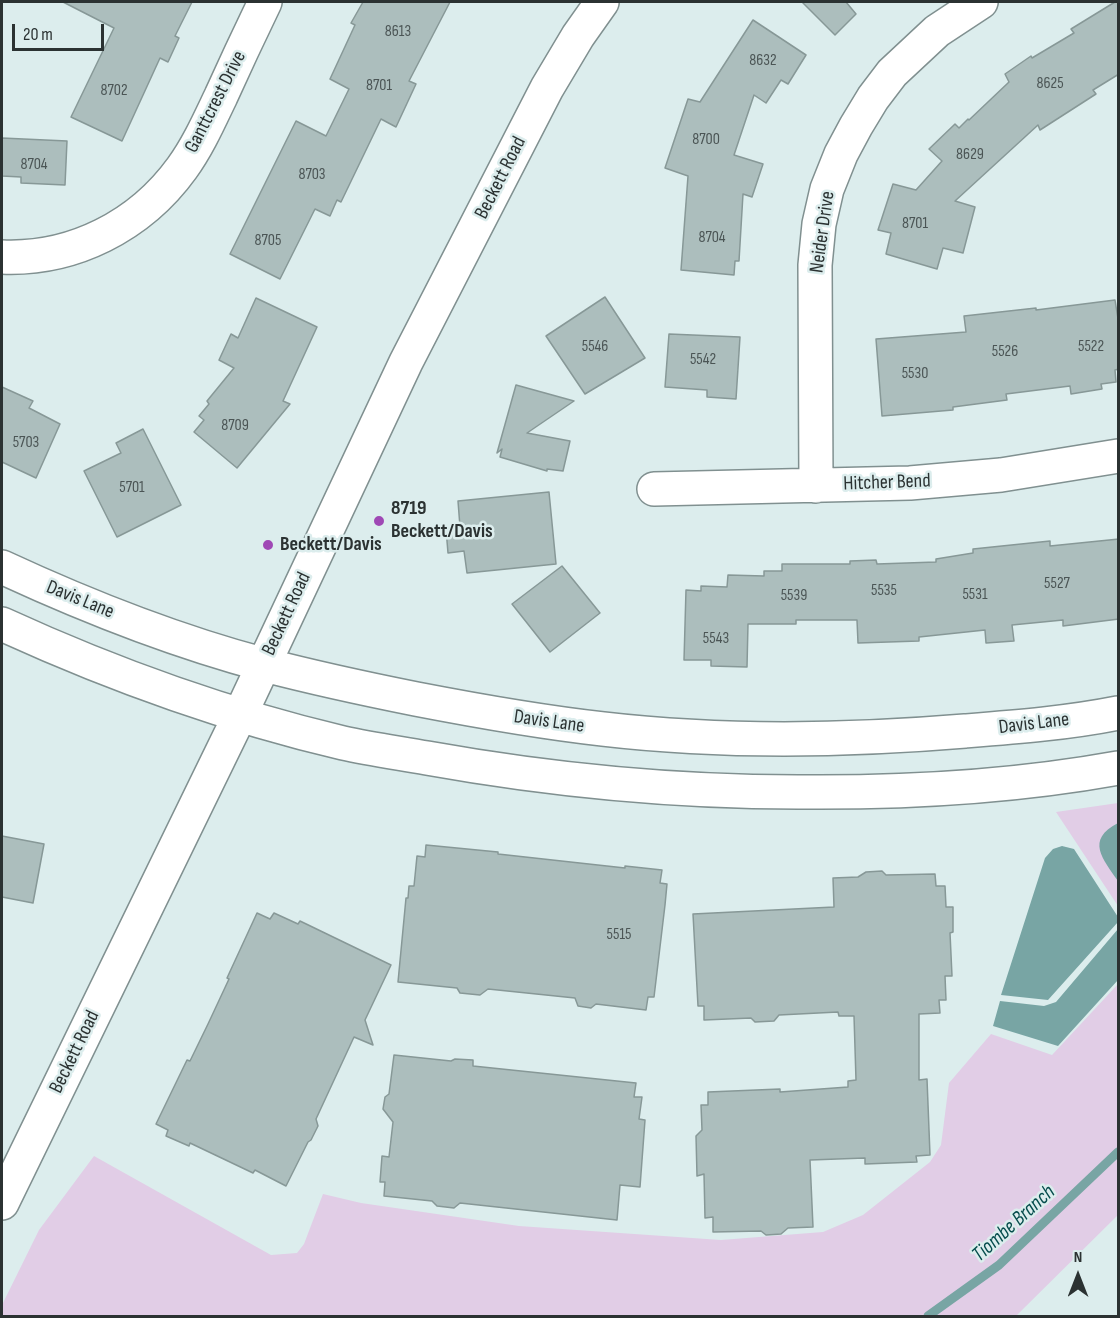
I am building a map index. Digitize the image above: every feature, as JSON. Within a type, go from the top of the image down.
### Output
[{"type":"street","name":"Ganttcrest Drive","points":[[2,257],[19,257],[65,250],[102,237],[130,220],[159,195],[182,168],[201,138],[265,2]]},
{"type":"street","name":"Beckett Road","points":[[2,1203],[240,715],[417,340],[547,88],[578,36],[602,2]]},
{"type":"street","name":"Neider Drive","points":[[816,486],[815,265],[819,224],[826,189],[856,126],[873,98],[892,74],[937,31],[981,2]]},
{"type":"street","name":"Hitcher Bend","points":[[654,489],[910,483],[980,477],[1119,456]]},
{"type":"street","name":"Davis Lane","points":[[2,567],[158,631],[263,664],[373,690],[491,714],[606,729],[706,737],[800,739],[899,737],[990,729],[1119,713]]},
{"type":"street","points":[[2,624],[161,690],[240,715],[344,743],[497,770],[631,786],[738,792],[866,792],[989,786],[1119,768]]},
{"type":"shaded area","points":[[1118,803],[1118,906],[1056,812]]},
{"type":"shaded area","points":[[1118,984],[1118,1215],[1016,1316],[2,1316],[2,1305],[39,1230],[94,1156],[271,1255],[297,1253],[304,1244],[323,1194],[361,1203],[519,1226],[721,1240],[823,1232],[863,1215],[930,1162],[941,1145],[949,1083],[991,1034],[1052,1055]]},
{"type":"water","points":[[1118,823],[1118,881],[1103,857],[1100,843],[1108,829]]},
{"type":"water","points":[[1062,846],[1074,849],[1118,917],[1118,922],[1048,1000],[1001,995],[1045,858],[1053,849]]},
{"type":"water","points":[[1118,929],[1118,980],[1058,1046],[993,1026],[1000,1001],[1044,1006],[1056,1002]]},
{"type":"building","points":[[63,2],[192,2],[175,36],[179,38],[168,62],[160,58],[122,141],[71,117],[114,28]]},
{"type":"building","points":[[363,2],[450,2],[409,81],[416,84],[396,127],[381,119],[341,202],[337,200],[330,216],[315,209],[280,279],[230,254],[296,121],[326,136],[349,89],[330,79],[355,25],[351,23]]},
{"type":"building","points":[[802,2],[846,2],[856,14],[835,35]]},
{"type":"building","points":[[1115,2],[1119,2],[1119,74],[1093,90],[1096,94],[1040,130],[1038,125],[955,201],[975,207],[963,253],[943,248],[937,269],[886,254],[891,233],[878,230],[893,184],[916,190],[942,161],[929,149],[955,124],[959,128],[969,120],[1009,82],[1005,74],[1031,56],[1032,58],[1074,33],[1071,29]]},
{"type":"building","points":[[753,20],[806,55],[788,84],[781,80],[766,103],[754,95],[734,155],[763,164],[752,197],[743,194],[739,261],[735,261],[734,275],[681,270],[688,176],[665,168],[688,99],[700,102]]},
{"type":"building","points":[[2,138],[67,141],[65,185],[21,183],[21,177],[2,176]]},
{"type":"building","points":[[605,297],[645,358],[585,394],[546,336]]},
{"type":"building","points":[[256,298],[317,327],[283,401],[290,404],[237,468],[194,432],[204,420],[199,416],[209,404],[207,401],[234,368],[219,360],[231,334],[238,338]]},
{"type":"building","points":[[1115,300],[1119,325],[1119,369],[1115,370],[1116,382],[1101,384],[1102,389],[1071,394],[1070,386],[1006,394],[1007,400],[953,407],[953,410],[882,416],[876,339],[966,332],[964,316]]},
{"type":"building","points":[[669,334],[740,337],[736,399],[707,397],[707,390],[665,387]]},
{"type":"building","points":[[516,385],[574,401],[527,433],[570,441],[563,471],[547,469],[547,471],[500,457],[502,449],[497,453]]},
{"type":"building","points":[[2,387],[33,401],[29,408],[60,424],[36,478],[2,462]]},
{"type":"building","points":[[143,429],[181,505],[117,537],[84,471],[121,453],[116,443]]},
{"type":"building","points":[[549,492],[556,564],[467,573],[464,551],[448,553],[446,529],[460,527],[458,501]]},
{"type":"building","points":[[1119,539],[1119,619],[1063,626],[1063,620],[1012,625],[1014,641],[986,643],[985,630],[919,637],[919,641],[858,643],[857,620],[796,620],[796,624],[748,624],[747,667],[711,666],[711,660],[684,660],[686,590],[701,591],[701,586],[727,587],[728,575],[764,576],[764,571],[782,571],[782,564],[850,564],[850,561],[876,560],[877,564],[936,562],[936,559],[973,553],[973,549],[1050,541],[1050,546]]},
{"type":"building","points":[[562,566],[600,613],[550,652],[512,604]]},
{"type":"building","points":[[2,836],[44,844],[33,903],[2,897]]},
{"type":"building","points":[[426,845],[625,868],[625,866],[662,870],[660,883],[667,884],[665,905],[654,997],[648,997],[646,1010],[596,1004],[591,1008],[578,1006],[575,998],[488,989],[480,995],[460,993],[457,988],[398,982],[406,898],[408,898],[409,886],[414,886],[417,856],[425,857]]},
{"type":"building","points":[[882,871],[886,875],[935,874],[936,886],[945,886],[946,907],[953,907],[953,932],[950,933],[952,976],[945,976],[946,1000],[939,1000],[940,1013],[919,1014],[919,1080],[927,1079],[930,1155],[916,1156],[917,1162],[865,1164],[865,1158],[810,1160],[813,1227],[788,1228],[781,1234],[766,1235],[761,1231],[713,1232],[713,1217],[705,1218],[704,1174],[697,1176],[696,1136],[702,1130],[701,1105],[708,1105],[708,1092],[780,1089],[780,1092],[848,1087],[848,1081],[856,1080],[854,1016],[839,1016],[838,1012],[779,1015],[774,1021],[755,1022],[751,1018],[704,1020],[704,1006],[698,1006],[693,914],[834,907],[833,878],[858,877],[866,872]]},
{"type":"building","points":[[257,913],[270,919],[274,913],[298,924],[300,921],[391,965],[365,1020],[373,1045],[354,1037],[316,1119],[318,1126],[286,1186],[255,1170],[253,1173],[190,1143],[189,1146],[166,1136],[168,1130],[156,1124],[187,1060],[190,1061],[208,1024]]},
{"type":"building","points":[[394,1055],[451,1061],[455,1059],[473,1060],[473,1066],[636,1083],[634,1097],[642,1097],[639,1119],[645,1120],[640,1187],[620,1185],[617,1220],[460,1203],[454,1208],[437,1206],[432,1201],[384,1196],[385,1182],[380,1182],[382,1156],[389,1157],[393,1122],[383,1109],[385,1097],[389,1094]]},
{"type":"waterway","name":"Tiombe Branch","points":[[928,1316],[999,1265],[1118,1152]]},
{"type":"place","name":"8719 Beckett/Davis","points":[[379,521]]},
{"type":"place","name":"Beckett/Davis","points":[[268,545]]}]
